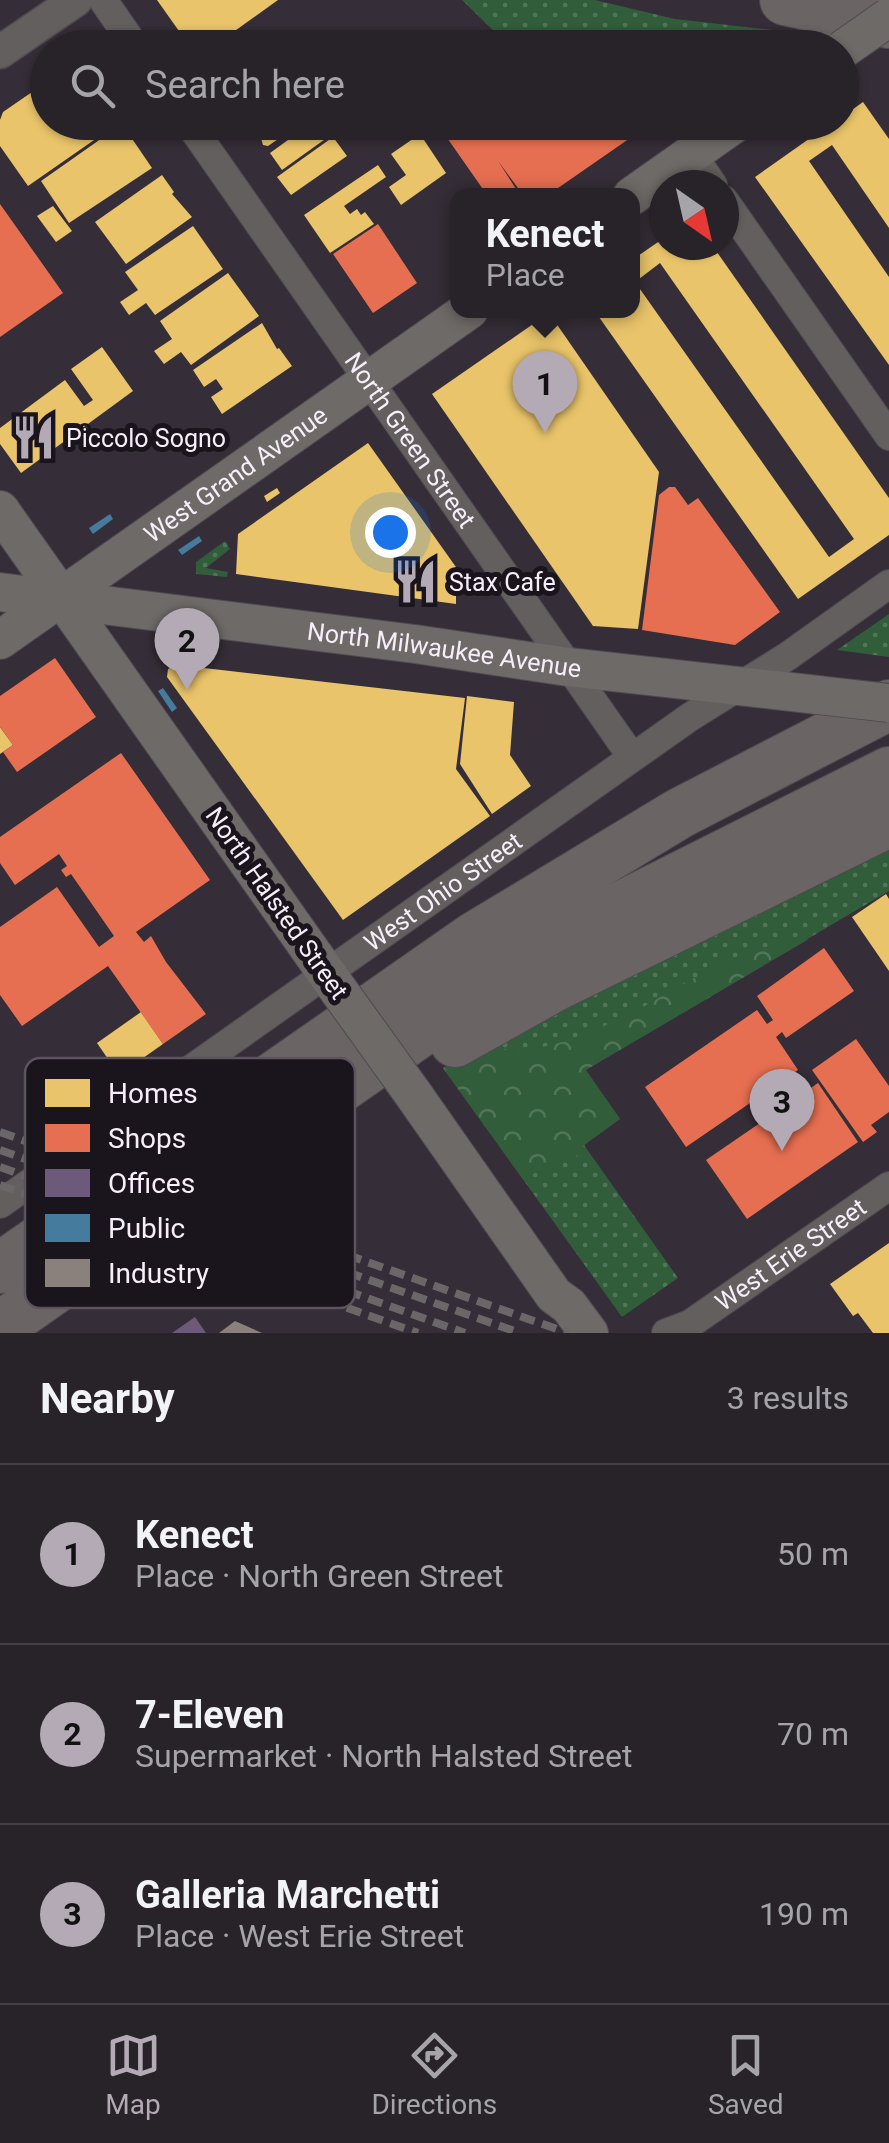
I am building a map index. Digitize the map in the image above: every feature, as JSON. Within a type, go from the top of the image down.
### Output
[{"type":"highway","points":[[784,0],[889,20]]},
{"type":"highway","points":[[301,1058],[473,938],[680,812],[887,706]]},
{"type":"highway","points":[[355,1077],[488,984],[604,915],[889,772]]},
{"type":"highway","points":[[355,1107],[442,1049],[557,985],[889,822]]},
{"type":"highway","points":[[0,1268],[25,1251]]},
{"type":"highway","points":[[0,1327],[27,1308]]},
{"type":"highway","points":[[30,1333],[66,1308]]},
{"type":"main road","points":[[859,39],[889,20]]},
{"type":"main road","points":[[703,170],[725,140]]},
{"type":"main road","name":"West Grand Avenue","points":[[0,640],[459,318]]},
{"type":"main road","name":"North Halsted Street","points":[[0,510],[554,1296],[569,1306],[589,1333]]},
{"type":"main road","name":"North Milwaukee Avenue","points":[[0,592],[887,706]]},
{"type":"main road","name":"North Halsted Street","points":[[554,1296],[556,1313],[570,1333]]},
{"type":"street","points":[[32,30],[76,0]]},
{"type":"street","points":[[103,0],[124,30]]},
{"type":"street","points":[[0,52],[30,31]]},
{"type":"street","name":"North Green Street","points":[[200,140],[632,758]]},
{"type":"street","points":[[739,221],[889,436]]},
{"type":"street","name":"West Ohio Street","points":[[220,1058],[333,983],[632,758],[889,584]]},
{"type":"street","name":"West Erie Street","points":[[680,1330],[889,1186]]},
{"type":"street","name":"West Ohio Street","points":[[0,1204],[25,1187]]},
{"type":"green space","points":[[462,0],[595,0],[675,19],[774,30],[493,30]]},
{"type":"green space","points":[[225,541],[230,549],[206,568],[228,572],[227,577],[196,574],[196,562]]},
{"type":"green space","points":[[889,614],[889,657],[837,650]]},
{"type":"green space","points":[[889,844],[889,891],[585,1070],[620,1119],[584,1145],[678,1278],[622,1317],[443,1068]]},
{"type":"green space","points":[[809,939],[586,1070],[620,1119],[584,1145],[575,1158],[522,1178],[443,1068],[485,1049],[531,1050],[578,1038],[636,1011],[719,964],[776,944]]},
{"type":"building: Homes","points":[[157,0],[278,0],[236,30],[178,30]]},
{"type":"building: Homes","points":[[30,93],[30,140],[94,140],[28,186],[0,146],[3,112]]},
{"type":"building: Homes","points":[[863,102],[889,139],[889,228],[832,145],[809,161],[889,277],[889,365],[755,177],[807,140],[859,140],[859,105]]},
{"type":"building: Homes","points":[[99,140],[133,140],[152,168],[69,223],[41,181]]},
{"type":"building: Homes","points":[[288,140],[324,140],[282,170],[270,153]]},
{"type":"building: Homes","points":[[329,140],[335,140],[347,156],[291,195],[277,177]]},
{"type":"building: Homes","points":[[411,140],[424,140],[446,173],[401,205],[389,187],[406,175],[391,154]]},
{"type":"building: Homes","points":[[378,165],[386,177],[344,206],[350,214],[357,209],[361,215],[365,212],[374,224],[330,253],[304,215]]},
{"type":"building: Homes","points":[[162,175],[192,217],[126,264],[95,222]]},
{"type":"building: Homes","points":[[53,206],[72,231],[56,242],[37,216]]},
{"type":"building: Homes","points":[[193,226],[223,269],[155,315],[146,303],[129,315],[120,302],[138,290],[125,272]]},
{"type":"building: Homes","points":[[649,248],[649,260],[722,260],[889,498],[889,535],[798,599],[600,318],[640,318],[640,289],[829,557],[854,539],[660,263],[640,278],[640,254]]},
{"type":"building: Homes","points":[[228,273],[259,316],[191,365],[181,352],[164,364],[154,351],[172,339],[160,321]]},
{"type":"building: Homes","points":[[542,318],[552,318],[659,472],[638,629],[593,626],[432,394]]},
{"type":"building: Homes","points":[[262,323],[292,366],[222,414],[211,397],[223,389],[216,379],[204,387],[193,370]]},
{"type":"building: Homes","points":[[102,347],[133,391],[21,473],[0,444],[0,428],[65,380],[84,406],[93,400],[71,369]]},
{"type":"building: Homes","points":[[368,443],[468,584],[456,593],[456,604],[236,574],[238,534]]},
{"type":"building: Homes","points":[[277,488],[280,493],[267,502],[264,496]]},
{"type":"building: Homes","points":[[178,665],[465,698],[456,769],[490,816],[343,920],[167,677],[168,669]]},
{"type":"building: Homes","points":[[467,696],[514,702],[510,755],[531,786],[492,814],[460,764]]},
{"type":"building: Homes","points":[[0,727],[13,745],[0,754]]},
{"type":"building: Homes","points":[[886,894],[889,899],[889,971],[852,917]]},
{"type":"building: Homes","points":[[141,1012],[163,1044],[143,1058],[107,1058],[97,1043]]},
{"type":"building: Homes","points":[[889,1243],[889,1333],[873,1333],[858,1313],[853,1316],[830,1284]]},
{"type":"building: Shops","points":[[449,140],[627,140],[558,188],[518,188],[498,161],[515,188],[482,188]]},
{"type":"building: Shops","points":[[0,204],[63,293],[0,337]]},
{"type":"building: Shops","points":[[378,224],[417,283],[373,313],[333,254]]},
{"type":"building: Shops","points":[[675,487],[688,505],[698,498],[780,612],[735,645],[642,630],[659,495]]},
{"type":"building: Shops","points":[[55,658],[96,717],[17,772],[3,752],[13,745],[0,727],[0,696]]},
{"type":"building: Shops","points":[[121,753],[210,880],[136,932],[144,942],[151,936],[206,1014],[163,1044],[108,966],[22,1026],[0,995],[0,927],[57,887],[99,947],[114,936],[71,874],[66,877],[61,870],[67,866],[59,854],[15,885],[0,863],[0,837]]},
{"type":"building: Shops","points":[[824,948],[854,991],[786,1038],[782,1032],[776,1037],[798,1070],[686,1147],[645,1087],[757,1010],[767,1024],[773,1020],[757,996]]},
{"type":"building: Shops","points":[[856,1039],[889,1086],[889,1112],[871,1125],[877,1132],[863,1142],[812,1070]]},
{"type":"building: Shops","points":[[818,1083],[858,1142],[747,1219],[706,1160]]},
{"type":"building: Offices","points":[[195,1317],[206,1333],[172,1333]]},
{"type":"building: Public","points":[[110,514],[113,519],[93,534],[89,528]]},
{"type":"building: Public","points":[[199,536],[202,541],[182,555],[178,550]]},
{"type":"building: Public","points":[[163,688],[177,708],[172,712],[158,691]]},
{"type":"building: Industry","points":[[235,1321],[262,1333],[219,1333]]},
{"type":"railway","points":[[0,1132],[25,1141]]},
{"type":"railway","points":[[0,1150],[25,1159]]},
{"type":"railway","points":[[0,1167],[25,1176]]},
{"type":"railway","points":[[0,1185],[25,1194]]},
{"type":"railway","points":[[355,1258],[568,1333]]},
{"type":"railway","points":[[355,1275],[520,1333]]},
{"type":"railway","points":[[355,1294],[465,1333]]},
{"type":"railway","points":[[347,1308],[418,1333]]},
{"type":"place","name":"Kenect","points":[[545,433]]},
{"type":"place","name":"Piccolo Sogno","points":[[33,438]]},
{"type":"place","name":"Stax Cafe","points":[[416,582]]},
{"type":"place","name":"7-Eleven","points":[[187,690]]},
{"type":"place","name":"Galleria Marchetti","points":[[782,1151]]}]
